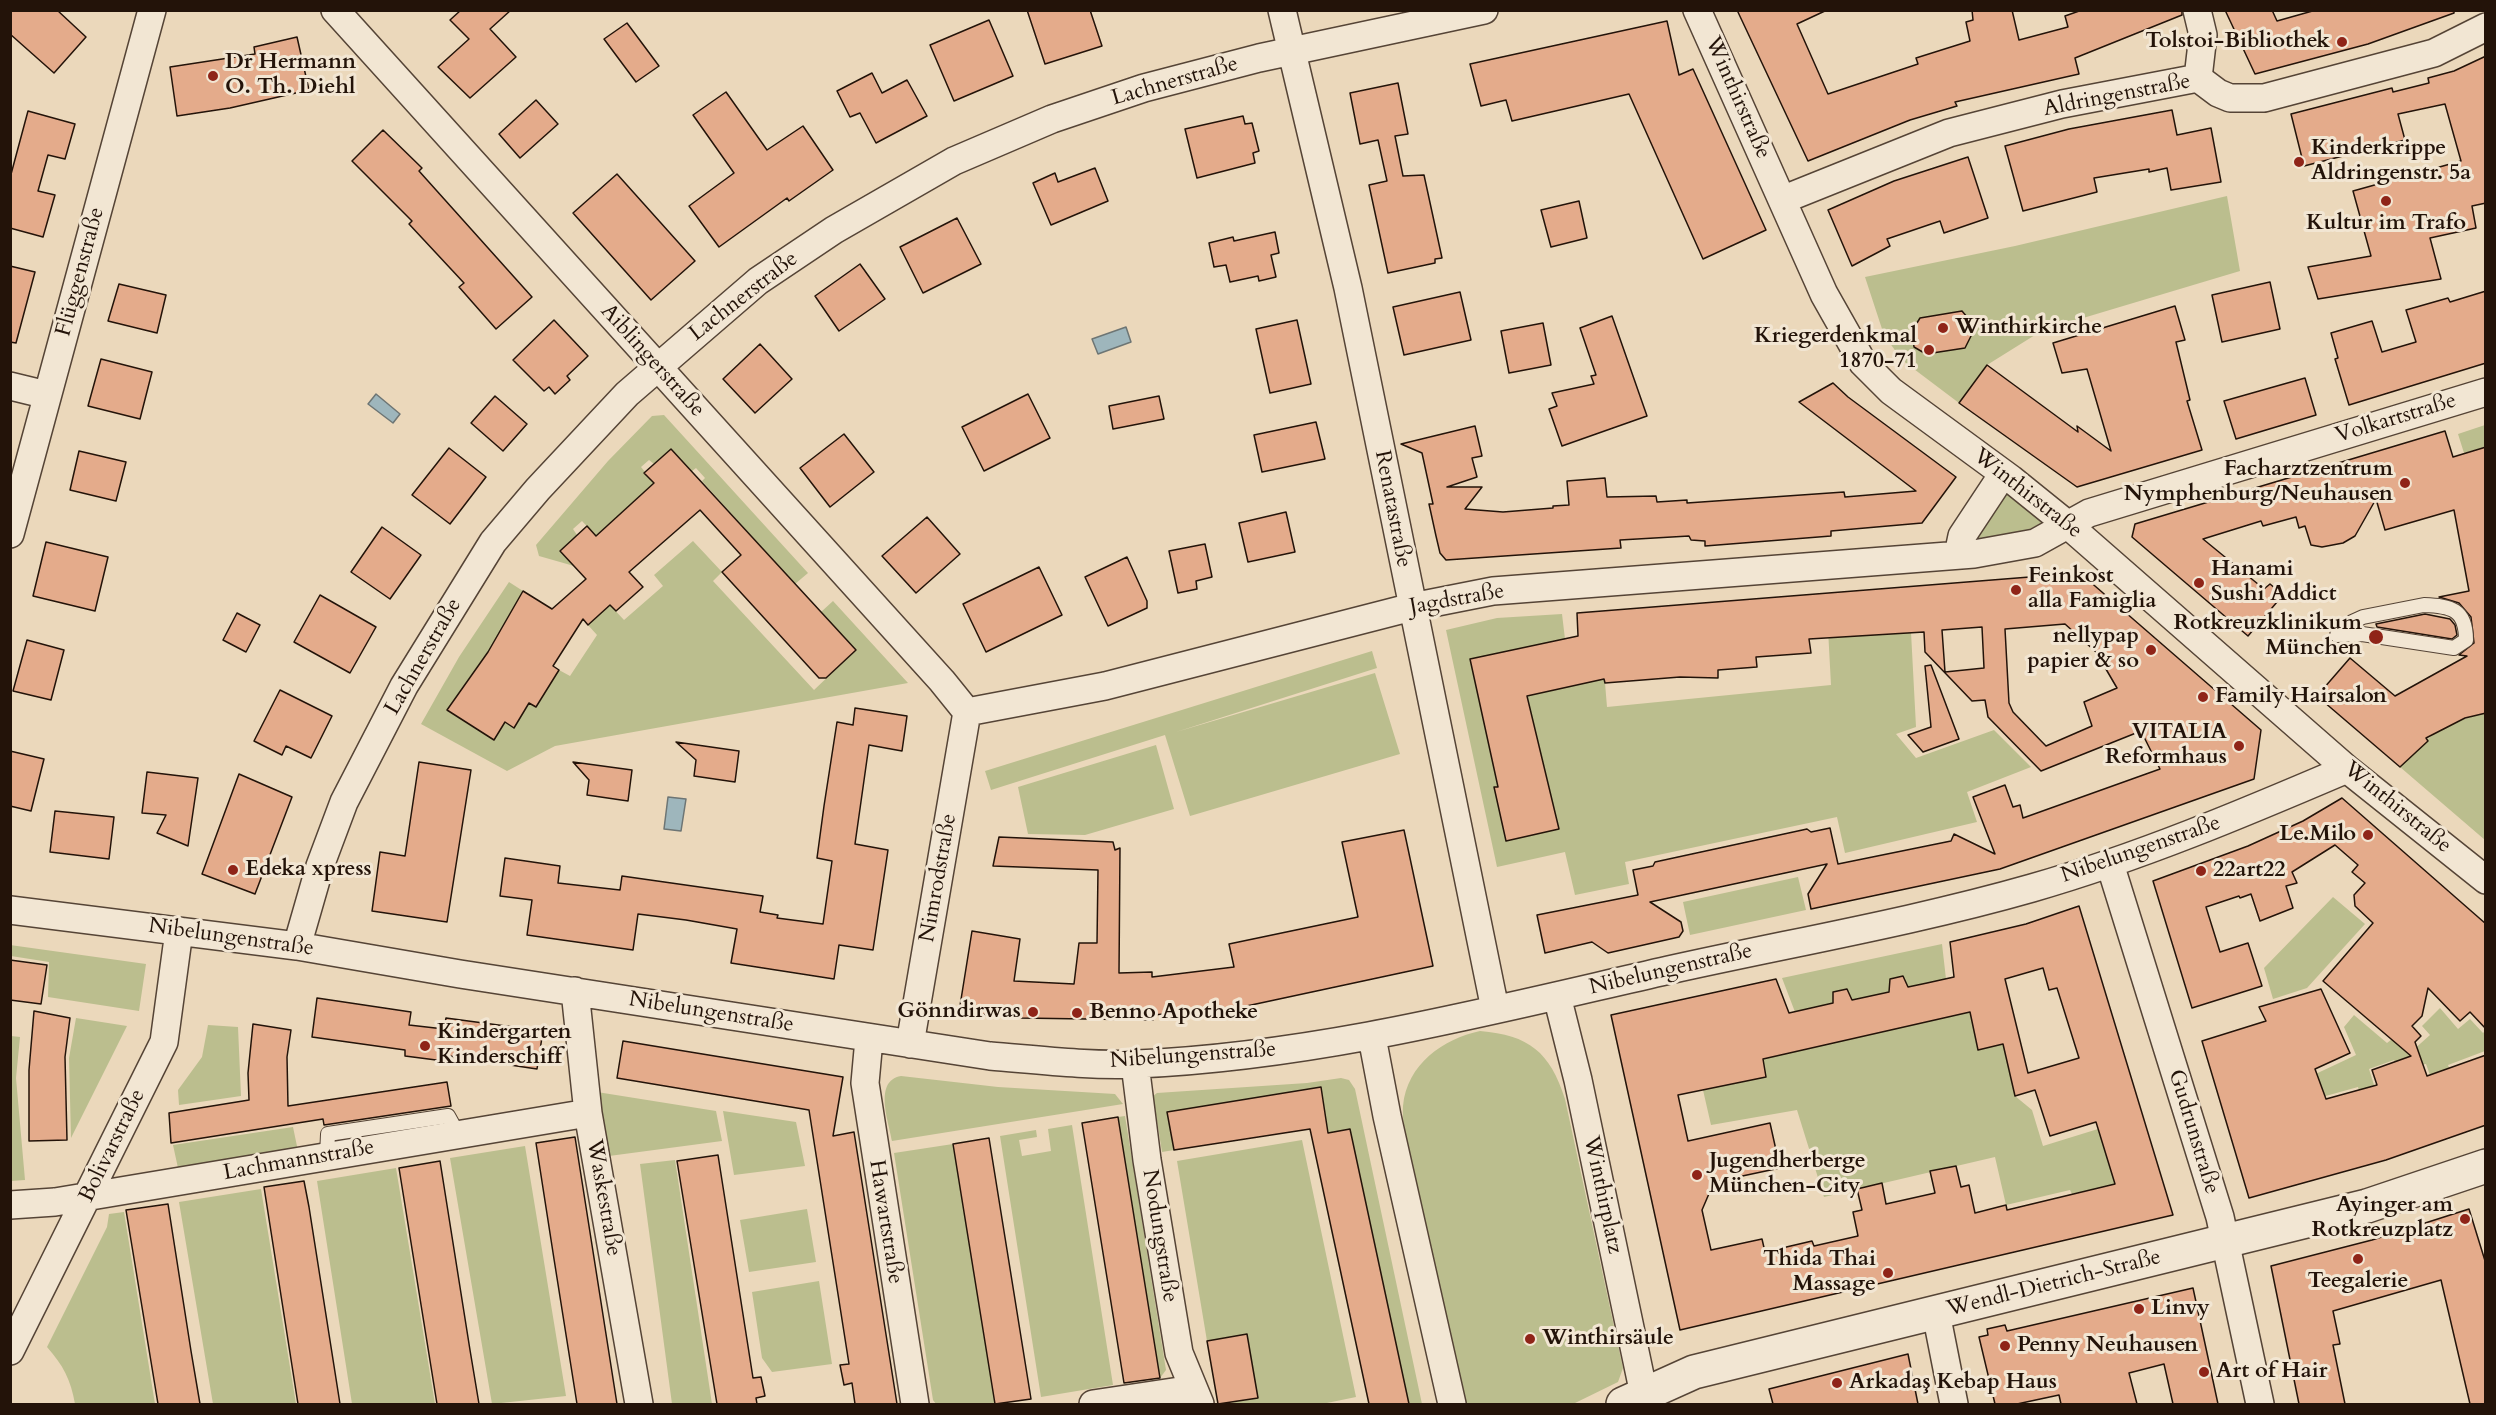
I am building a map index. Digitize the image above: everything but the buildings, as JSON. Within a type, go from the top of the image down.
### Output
[{"type":"street","name":"Flüggenstraße","points":[[10,534],[152,10]]},
{"type":"street","name":"Aiblingerstraße","points":[[334,10],[968,712]]},
{"type":"street","name":"Renatastraße","points":[[1282,10],[1348,288],[1495,1009]]},
{"type":"street","name":"Lachnerstraße","points":[[297,946],[320,866],[344,802],[404,686],[493,542],[552,473],[657,366],[758,281],[834,230],[954,161],[1052,119],[1144,88],[1291,51],[1484,10]]},
{"type":"street","name":"Winthirstraße","points":[[1698,10],[1824,294],[1863,363],[1891,391],[2068,525],[2348,769],[2486,880]]},
{"type":"street","points":[[2197,10],[2203,35],[2198,78]]},
{"type":"street","name":"Aldringenstraße","points":[[1782,200],[1949,133],[2062,104],[2198,78],[2218,93],[2230,98],[2264,98],[2434,53],[2486,27]]},
{"type":"street","points":[[10,386],[48,395]]},
{"type":"street","name":"Volkartstraße","points":[[2068,525],[2089,513],[2486,392]]},
{"type":"street","points":[[1958,555],[1962,536],[2003,474]]},
{"type":"street","name":"Jagdstraße","points":[[968,712],[1105,686],[1412,607],[1493,591],[1958,555],[2035,543],[2068,525]]},
{"type":"street","name":"Nimrodstraße","points":[[910,1044],[968,712]]},
{"type":"street","name":"Nibelungenstraße","points":[[10,910],[297,946],[869,1039],[1041,1060],[1135,1064],[1251,1055],[1372,1037],[1975,903],[2110,864],[2240,815],[2348,769]]},
{"type":"street","name":"Gudrunstraße","points":[[2110,864],[2225,1243],[2260,1404]]},
{"type":"street","name":"Bolivarstraße","points":[[10,1351],[164,1042],[178,931]]},
{"type":"street","name":"Waskestraße","points":[[575,991],[588,1113],[639,1404]]},
{"type":"street","name":"Winthirplatz","points":[[1557,996],[1578,1080],[1637,1401]]},
{"type":"street","points":[[1372,1037],[1387,1116],[1452,1404]]},
{"type":"street","name":"Hawartstraße","points":[[869,1039],[865,1083],[915,1404]]},
{"type":"street","name":"Nodungstraße","points":[[1135,1064],[1147,1160],[1179,1353],[1196,1397]]},
{"type":"street","name":"Lachmannstraße","points":[[10,1205],[88,1196],[588,1113]]},
{"type":"street","name":"Wendl-Dietrich-Straße","points":[[1637,1401],[1694,1372],[2225,1243],[2377,1203],[2486,1166]]},
{"type":"street","points":[[1936,1313],[1954,1404]]},
{"type":"street","points":[[1093,1404],[1196,1397]]},
{"type":"lane","points":[[2424,605],[2457,611],[2466,624],[2466,640],[2454,648],[2362,634],[2337,635],[2352,622],[2363,617],[2424,605]]},
{"type":"green space","points":[[2227,196],[2240,271],[2043,330],[1987,365],[1959,403],[1902,360],[1884,335],[1865,277],[2015,246]]},
{"type":"green space","points":[[664,415],[808,573],[795,584],[702,481],[705,478],[696,468],[692,471],[671,449],[654,464],[649,460],[641,467],[654,483],[596,536],[582,521],[573,529],[577,535],[560,551],[574,566],[539,556],[536,545],[608,461],[652,416]]},
{"type":"green space","points":[[2485,425],[2485,447],[2464,453],[2458,434]]},
{"type":"green space","points":[[2009,487],[2048,520],[2012,538],[1968,547]]},
{"type":"green space","points":[[693,541],[722,572],[713,581],[814,690],[856,650],[821,612],[833,601],[908,683],[555,746],[507,771],[421,724],[459,657],[509,582],[523,591],[488,652],[447,710],[494,740],[505,722],[514,727],[529,703],[536,707],[559,670],[570,676],[597,635],[588,625],[610,605],[624,620],[663,586],[654,575]]},
{"type":"green space","points":[[1562,614],[1565,639],[1470,659],[1498,787],[1495,787],[1506,840],[1559,828],[1527,696],[1603,659],[1607,707],[1831,685],[1828,629],[1843,637],[1911,632],[1916,727],[1896,734],[1916,758],[1994,730],[2031,767],[1967,792],[1977,822],[1845,853],[1837,817],[1625,862],[1629,884],[1575,895],[1565,852],[1497,867],[1446,630],[1497,618]]},
{"type":"green space","points":[[1372,651],[1377,668],[1176,732],[1375,673],[1400,754],[1190,816],[1165,735],[991,790],[985,771]]},
{"type":"green space","points":[[2485,713],[2485,840],[2400,767],[2437,732],[2447,726]]},
{"type":"green space","points":[[1156,745],[1174,809],[1085,835],[1028,834],[1018,787]]},
{"type":"green space","points":[[1798,877],[1806,910],[1690,935],[1683,902]]},
{"type":"green space","points":[[2333,897],[2365,924],[2307,988],[2273,999],[2264,968]]},
{"type":"green space","points":[[1942,944],[1946,979],[1908,987],[1902,976],[1890,979],[1889,992],[1852,1000],[1847,989],[1833,992],[1833,1003],[1795,1012],[1782,978]]},
{"type":"green space","points":[[10,945],[146,964],[139,1011],[48,997],[49,962],[11,956]]},
{"type":"green space","points":[[2440,1008],[2458,1029],[2470,1019],[2483,1033],[2485,1031],[2485,1051],[2448,1065],[2455,1085],[2436,1092],[2426,1064],[2397,1068],[2394,1060],[2369,1069],[2380,1104],[2363,1109],[2358,1087],[2304,1102],[2290,1086],[2356,1055],[2344,1027],[2354,1015],[2387,1043],[2396,1036],[2411,1052],[2430,1035],[2422,1026]]},
{"type":"green space","points":[[1981,1009],[1989,1027],[1975,1038],[1978,1050],[2003,1044],[2015,1096],[2032,1110],[2043,1146],[2098,1129],[2105,1151],[2114,1148],[2121,1183],[2072,1194],[2070,1190],[2006,1205],[1995,1157],[1824,1197],[1797,1110],[1711,1125],[1703,1090],[1766,1077],[1762,1056]]},
{"type":"green space","points":[[76,1018],[127,1026],[71,1138],[69,1058]]},
{"type":"green space","points":[[208,1025],[238,1027],[241,1096],[179,1105],[178,1090],[202,1057]]},
{"type":"green space","points":[[1480,1031],[1512,1037],[1535,1049],[1552,1069],[1565,1099],[1623,1368],[1618,1382],[1573,1404],[1463,1404],[1405,1143],[1403,1106],[1412,1078],[1429,1056],[1453,1040]]},
{"type":"green space","points":[[11,1036],[20,1037],[16,1078],[25,1180],[11,1181]]},
{"type":"green space","points":[[901,1076],[998,1087],[1115,1094],[1123,1104],[892,1141],[886,1113],[885,1094],[892,1079]]},
{"type":"green space","points":[[1341,1078],[1349,1080],[1355,1089],[1422,1404],[1409,1404],[1350,1129],[1328,1133],[1321,1087],[1168,1112],[1174,1150],[1162,1152],[1153,1096],[1157,1093],[1307,1083]]},
{"type":"green space","points":[[597,1092],[716,1111],[722,1141],[609,1156]]},
{"type":"green space","points":[[723,1111],[796,1122],[805,1166],[734,1175]]},
{"type":"green space","points":[[1125,1116],[1166,1370],[1160,1378],[1118,1117]]},
{"type":"green space","points":[[1072,1125],[1113,1385],[1041,1397],[1000,1136],[1036,1130],[1037,1137],[1019,1140],[1022,1156],[1051,1151],[1048,1129]]},
{"type":"green space","points":[[293,1127],[298,1151],[178,1168],[173,1145]]},
{"type":"green space","points":[[1302,1140],[1356,1397],[1322,1404],[1224,1404],[1258,1398],[1247,1334],[1207,1341],[1177,1161]]},
{"type":"green space","points":[[953,1144],[995,1404],[936,1404],[933,1400],[894,1153]]},
{"type":"green space","points":[[525,1146],[566,1396],[492,1404],[450,1158]]},
{"type":"green space","points":[[675,1160],[712,1404],[672,1404],[640,1164]]},
{"type":"green space","points":[[396,1168],[435,1404],[352,1404],[317,1181]]},
{"type":"green space","points":[[261,1189],[296,1404],[213,1404],[179,1202]]},
{"type":"green space","points":[[807,1209],[816,1262],[749,1272],[740,1220]]},
{"type":"green space","points":[[124,1212],[155,1404],[75,1404],[66,1373],[47,1347],[107,1227],[109,1214]]},
{"type":"green space","points":[[819,1281],[832,1364],[772,1372],[762,1358],[752,1292]]},
{"type":"water","points":[[1126,327],[1131,342],[1098,354],[1092,339]]},
{"type":"water","points":[[376,394],[400,414],[393,423],[368,404]]},
{"type":"water","points":[[668,797],[686,799],[681,831],[664,829]]},
{"type":"place","name":"Tolstoi-Bibliothek","points":[[2342,42]]},
{"type":"place","name":"Dr Hermann O. Th. Diehl","points":[[213,76]]},
{"type":"place","name":"Kinderkrippe Aldringenstr. 5a","points":[[2299,162]]},
{"type":"place","name":"Kultur im Trafo","points":[[2386,201]]},
{"type":"place","name":"Winthirkirche","points":[[1943,328]]},
{"type":"place","name":"Kriegerdenkmal 1870-71","points":[[1929,350]]},
{"type":"place","name":"Facharztzentrum Nymphenburg/Neuhausen","points":[[2405,483]]},
{"type":"place","name":"Hanami Sushi Addict","points":[[2199,583]]},
{"type":"place","name":"Feinkost alla Famiglia","points":[[2016,590]]},
{"type":"place","name":"Rotkreuzklinikum München","points":[[2376,637]]},
{"type":"place","name":"nellypap papier & so","points":[[2151,650]]},
{"type":"place","name":"Family Hairsalon","points":[[2203,697]]},
{"type":"place","name":"VITALIA Reformhaus","points":[[2239,746]]},
{"type":"place","name":"Le.Milo","points":[[2368,835]]},
{"type":"place","name":"Edeka xpress","points":[[233,870]]},
{"type":"place","name":"22art22","points":[[2201,871]]},
{"type":"place","name":"Gönndirwas","points":[[1033,1012]]},
{"type":"place","name":"Benno Apotheke","points":[[1077,1013]]},
{"type":"place","name":"Kindergarten Kinderschiff","points":[[425,1046]]},
{"type":"place","name":"Jugendherberge München-City","points":[[1697,1175]]},
{"type":"place","name":"Ayinger am Rotkreuzplatz","points":[[2465,1219]]},
{"type":"place","name":"Teegalerie","points":[[2358,1259]]},
{"type":"place","name":"Thida Thai Massage","points":[[1888,1273]]},
{"type":"place","name":"Linvy","points":[[2139,1309]]},
{"type":"place","name":"Winthirsäule","points":[[1530,1339]]},
{"type":"place","name":"Penny Neuhausen","points":[[2005,1346]]},
{"type":"place","name":"Art of Hair","points":[[2204,1372]]},
{"type":"place","name":"Arkadaş Kebap Haus","points":[[1837,1383]]}]
